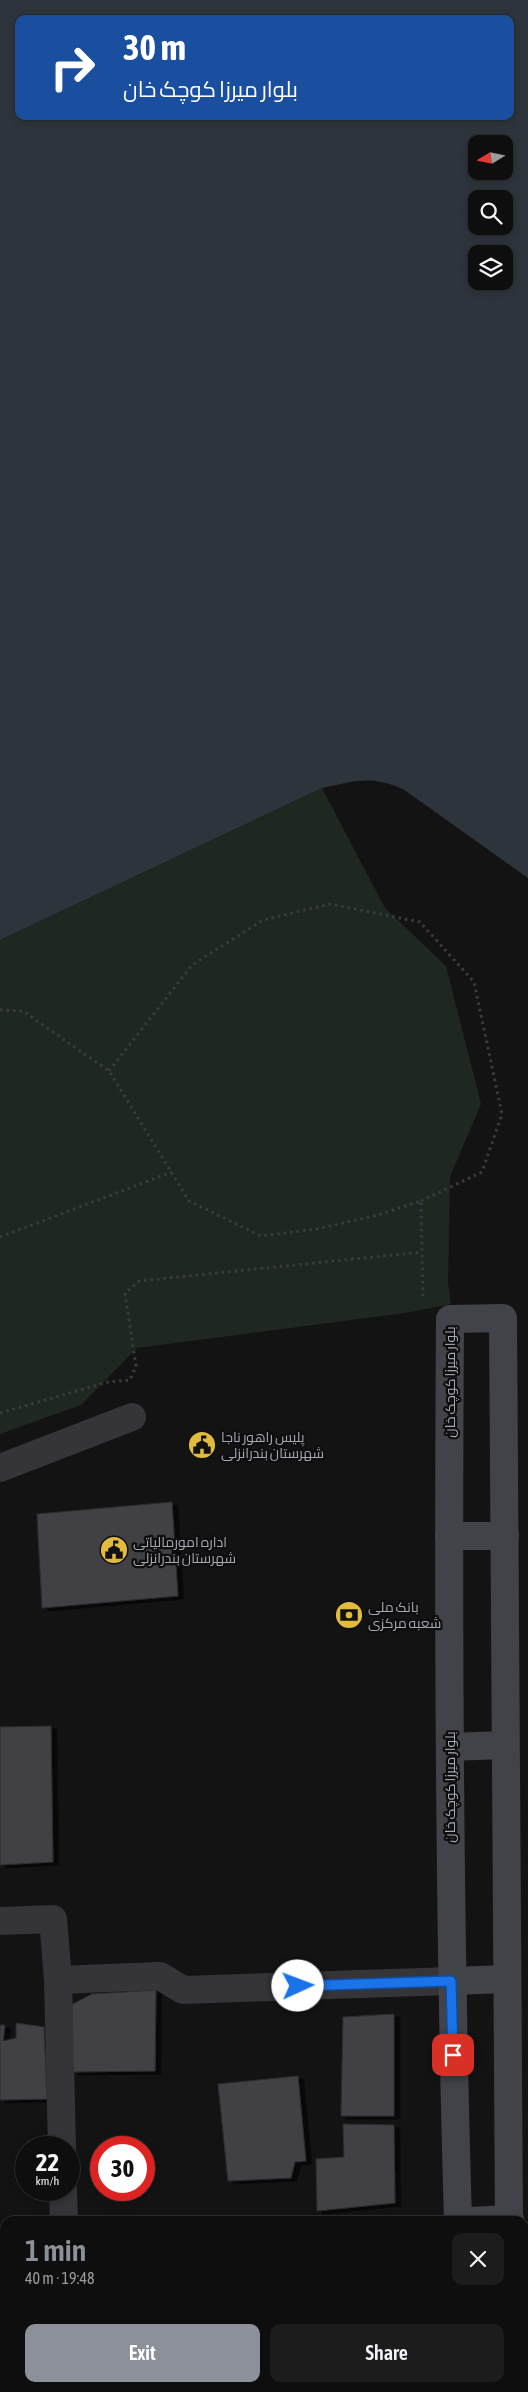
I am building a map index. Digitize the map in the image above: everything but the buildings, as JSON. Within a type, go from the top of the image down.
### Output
[{"type":"street","name":"بلوار میرزا کوچک خان","points":[[458,2216],[451,1981],[450,1319],[503,1318],[506,1979],[510,2216]]},
{"type":"street","points":[[0,1468],[132,1417]]},
{"type":"street","points":[[449,1536],[505,1536]]},
{"type":"street","points":[[450,1747],[505,1745]]},
{"type":"street","points":[[0,1921],[53,1919],[58,1980],[62,2136]]},
{"type":"street","points":[[58,1980],[160,1976],[183,1990],[506,1979]]},
{"type":"street","points":[[63,2201],[64,2216]]},
{"type":"path","points":[[0,1010],[23,1011],[109,1071],[190,1201],[261,1236],[317,1229],[378,1215],[420,1201],[482,1172],[502,1114],[474,982],[420,922],[330,904],[263,920],[192,964],[109,1071]]},
{"type":"path","points":[[0,1237],[172,1172]]},
{"type":"path","points":[[420,1201],[423,1311],[450,1319]]},
{"type":"path","points":[[0,1413],[108,1382],[130,1380],[136,1366],[125,1293],[139,1281],[422,1252]]},
{"type":"shaded area","points":[[0,0],[528,0],[528,878],[403,789],[381,782],[354,782],[322,788],[0,940]]},
{"type":"shaded area","points":[[322,788],[385,908],[446,966],[481,1104],[450,1177],[448,1283],[451,1304],[405,1313],[137,1348],[81,1405],[0,1434],[0,940]]},
{"type":"place","name":"پلیس راهور ناجا شهرستان بندرانزلی","points":[[202,1445]]},
{"type":"place","name":"اداره امورمالیاتی شهرستان بندرانزلی","points":[[114,1550]]},
{"type":"place","name":"بانک ملی شعبه مرکزی","points":[[349,1615]]},
{"type":"route","points":[[298,1986],[451,1981],[453,2055]]}]
